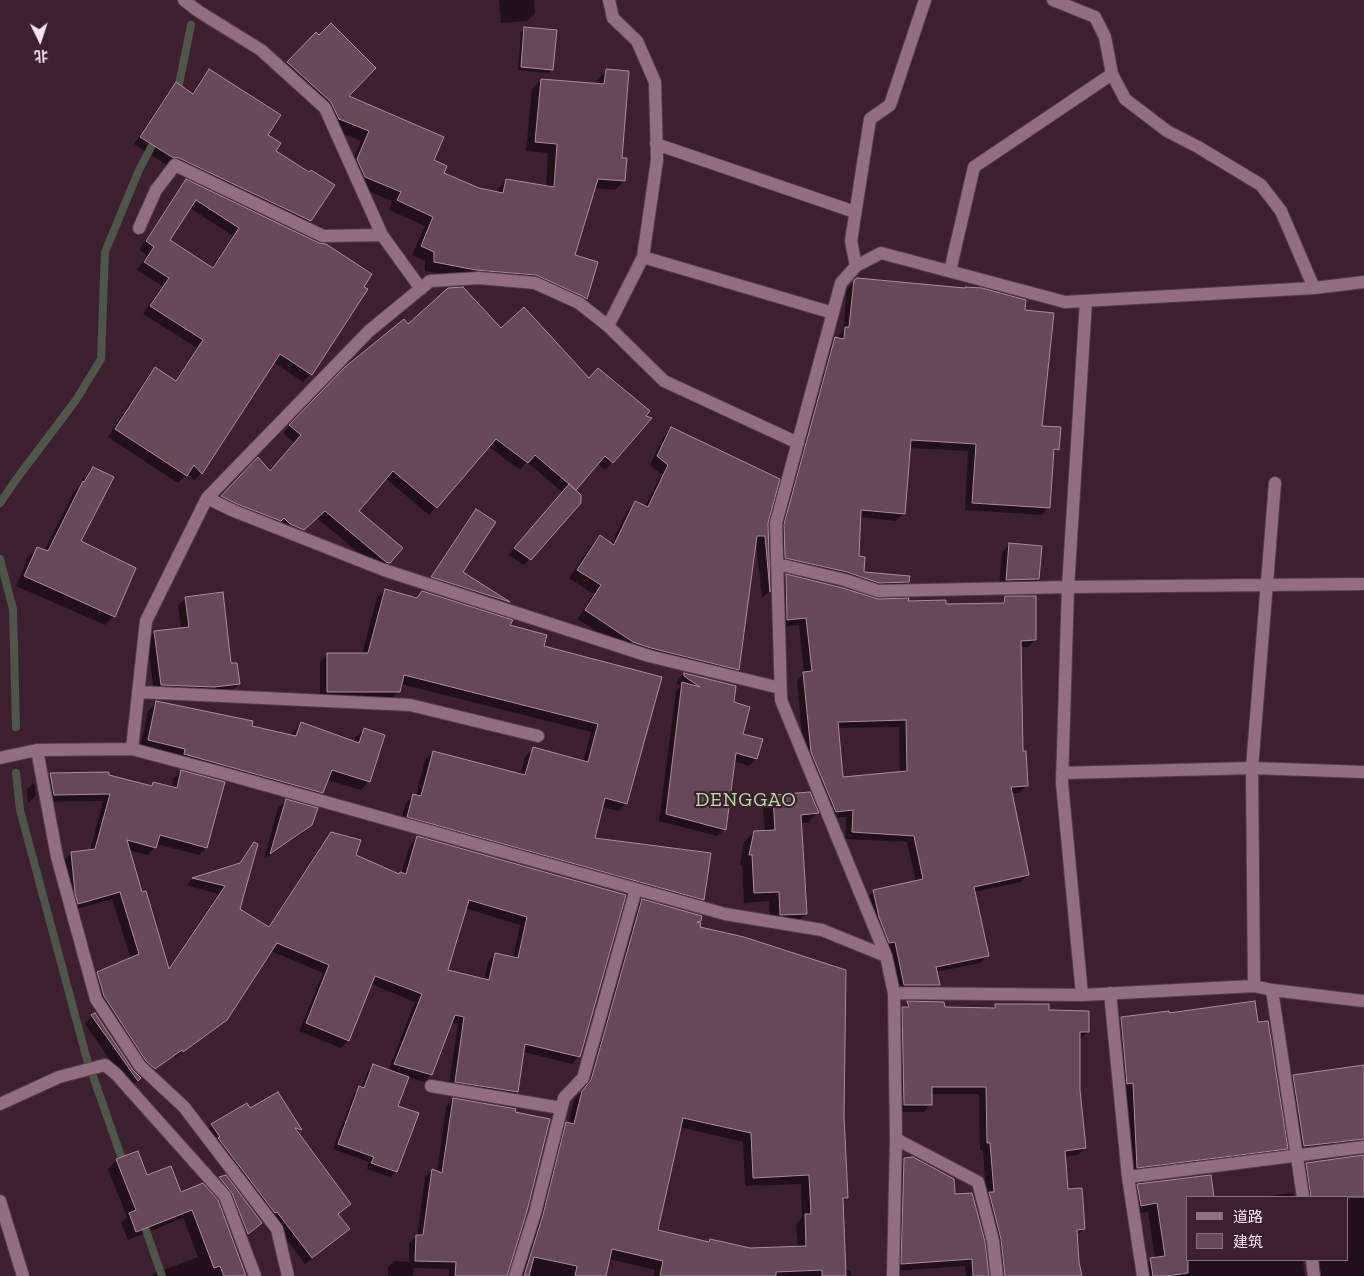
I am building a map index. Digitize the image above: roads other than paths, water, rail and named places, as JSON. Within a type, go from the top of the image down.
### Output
[{"type":"street","points":[[184,0],[198,11],[261,50],[324,108],[382,235],[421,289]]},
{"type":"street","points":[[608,0],[613,18],[637,41],[655,82],[657,160],[643,257],[608,326]]},
{"type":"street","points":[[856,266],[851,241],[870,119],[890,105],[925,0]]},
{"type":"street","points":[[1052,0],[1095,16],[1105,37],[1112,74],[1125,99],[1167,131],[1261,185],[1281,211],[1314,288]]},
{"type":"street","points":[[950,271],[974,167],[1112,74]]},
{"type":"street","points":[[656,144],[855,212]]},
{"type":"street","points":[[140,228],[156,190],[175,166],[323,236],[382,235]]},
{"type":"street","points":[[892,1276],[896,1139],[894,993],[886,956],[780,700],[776,523],[841,283],[856,266],[881,252],[1065,302],[1314,288],[1364,282]]},
{"type":"street","points":[[643,257],[833,313]]},
{"type":"street","points":[[132,750],[146,621],[207,498],[369,331],[430,282],[478,278],[534,283],[580,302],[608,326],[664,381],[798,443]]},
{"type":"street","points":[[1082,995],[1062,773],[1068,587],[1086,301]]},
{"type":"street","points":[[1254,986],[1252,768],[1275,482]]},
{"type":"street","points":[[207,498],[384,570],[649,656],[780,688]]},
{"type":"street","points":[[777,564],[845,580],[878,591],[1364,584]]},
{"type":"street","points":[[138,692],[410,705],[538,736]]},
{"type":"street","points":[[0,758],[37,750],[132,750],[222,772],[725,914],[822,930],[886,956]]},
{"type":"street","points":[[37,750],[56,857],[96,999],[140,1066],[184,1107],[277,1229],[288,1276]]},
{"type":"street","points":[[1062,773],[1252,768],[1364,772]]},
{"type":"street","points":[[515,1276],[535,1214],[564,1098],[584,1078],[636,889]]},
{"type":"street","points":[[894,993],[1082,995],[1254,986],[1272,990],[1364,1001]]},
{"type":"street","points":[[1272,990],[1303,1196]]},
{"type":"street","points":[[1110,993],[1128,1177],[1143,1276]]},
{"type":"street","points":[[0,1104],[59,1077],[105,1066],[116,1074],[225,1196],[255,1276]]},
{"type":"street","points":[[432,1086],[562,1108]]},
{"type":"street","points":[[896,1139],[978,1182],[994,1240],[997,1276]]},
{"type":"street","points":[[1128,1177],[1364,1147]]},
{"type":"street","points":[[0,1201],[23,1276]]},
{"type":"street","points":[[1312,1261],[1314,1276]]},
{"type":"waterway","points":[[177,94],[191,25]]},
{"type":"waterway","points":[[0,503],[76,400],[101,359],[105,252],[139,170],[157,136]]},
{"type":"waterway","points":[[0,559],[13,609],[16,727]]},
{"type":"waterway","points":[[16,773],[20,810],[86,1056],[124,1165]]},
{"type":"waterway","points":[[142,1219],[162,1276]]},
{"type":"district","name":"DENGGAO","points":[[746,800]]}]
